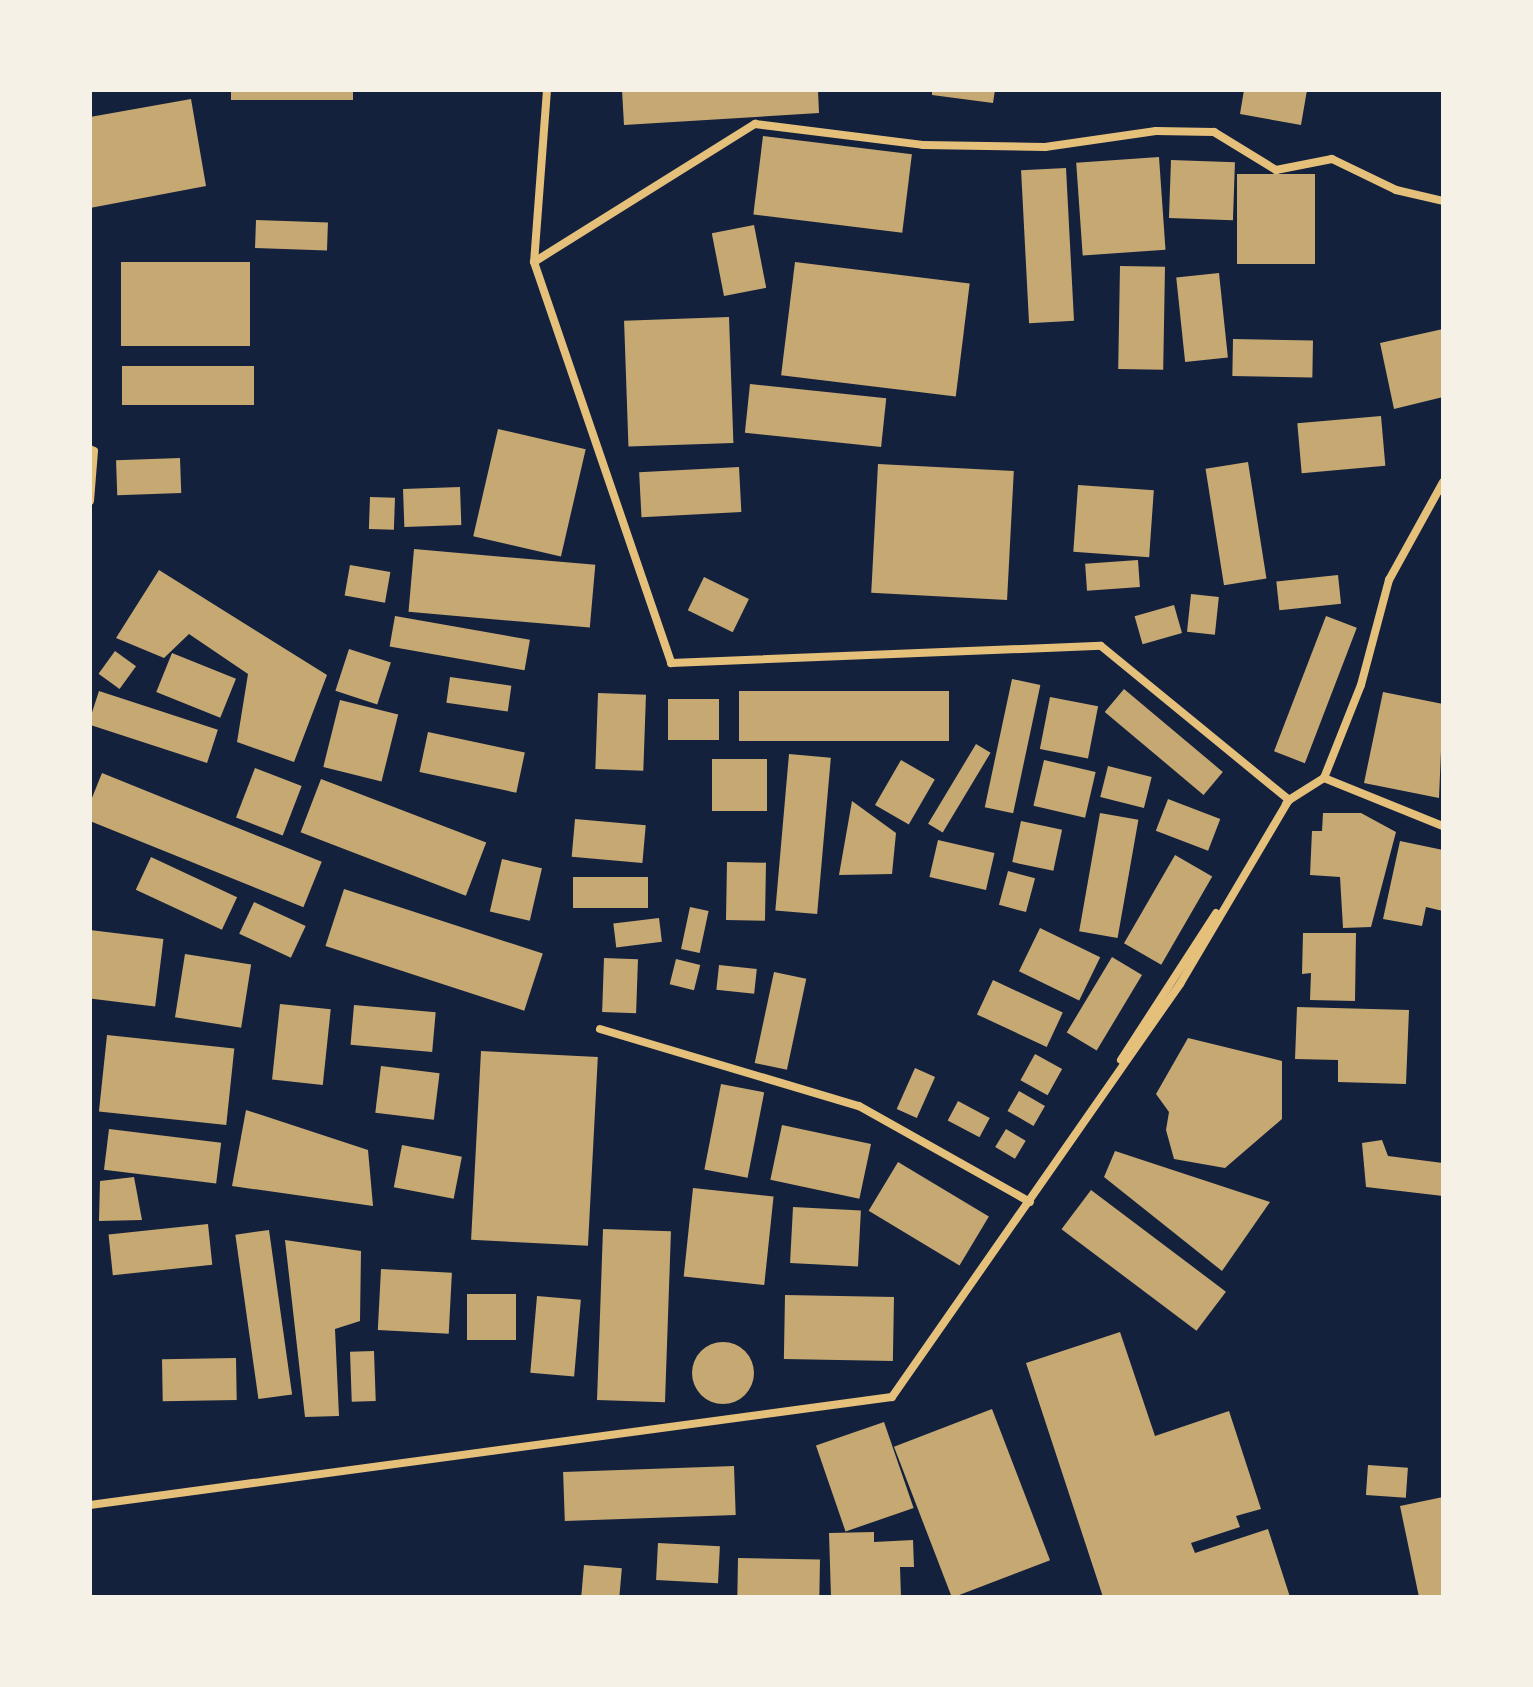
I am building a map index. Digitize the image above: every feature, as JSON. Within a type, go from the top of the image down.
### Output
[{"type":"street","points":[[547,90],[534,262],[671,663],[1101,646],[1289,800]]},
{"type":"street","points":[[534,262],[755,124],[923,145],[1045,147],[1156,131],[1214,132],[1276,170],[1332,159],[1396,190],[1443,201]]},
{"type":"street","points":[[90,449],[90,501]]},
{"type":"street","points":[[90,1505],[892,1397],[1180,984],[1289,800],[1324,778],[1361,685],[1389,580],[1443,482]]},
{"type":"street","points":[[1324,778],[1443,826]]},
{"type":"street","points":[[600,1029],[859,1106],[1030,1202]]},
{"type":"building","points":[[231,90],[353,90],[353,100],[231,100]]},
{"type":"building","points":[[622,90],[818,90],[819,113],[624,125]]},
{"type":"building","points":[[932,90],[995,90],[993,103],[932,95]]},
{"type":"building","points":[[1244,90],[1307,90],[1301,125],[1240,114]]},
{"type":"building","points":[[191,99],[206,186],[90,208],[90,117]]},
{"type":"building","points":[[763,136],[912,154],[902,233],[753,214]]},
{"type":"building","points":[[1159,157],[1165,250],[1083,256],[1076,163]]},
{"type":"building","points":[[1171,160],[1235,162],[1233,220],[1169,218]]},
{"type":"building","points":[[1066,168],[1074,321],[1029,323],[1021,170]]},
{"type":"building","points":[[1237,174],[1315,174],[1315,264],[1237,264]]},
{"type":"building","points":[[256,220],[328,223],[327,250],[255,248]]},
{"type":"building","points":[[754,225],[766,288],[724,296],[712,233]]},
{"type":"building","points":[[121,262],[250,262],[250,346],[121,346]]},
{"type":"building","points":[[795,262],[970,283],[956,397],[781,375]]},
{"type":"building","points":[[1120,266],[1165,267],[1163,370],[1118,369]]},
{"type":"building","points":[[1219,273],[1228,358],[1185,362],[1176,277]]},
{"type":"building","points":[[729,317],[733,443],[628,447],[624,321]]},
{"type":"building","points":[[1443,329],[1443,397],[1394,409],[1380,343]]},
{"type":"building","points":[[1233,339],[1313,340],[1312,377],[1232,376]]},
{"type":"building","points":[[122,366],[254,366],[254,405],[122,405]]},
{"type":"building","points":[[750,384],[886,398],[881,447],[745,433]]},
{"type":"building","points":[[1381,416],[1385,466],[1302,473],[1297,423]]},
{"type":"building","points":[[498,429],[586,449],[561,556],[473,536]]},
{"type":"building","points":[[180,458],[181,493],[117,495],[116,460]]},
{"type":"building","points":[[1248,462],[1266,579],[1224,585],[1206,469]]},
{"type":"building","points":[[878,464],[1014,471],[1007,600],[871,593]]},
{"type":"building","points":[[739,467],[741,512],[641,517],[639,472]]},
{"type":"building","points":[[1078,485],[1154,490],[1149,557],[1073,552]]},
{"type":"building","points":[[460,487],[461,525],[404,527],[403,489]]},
{"type":"building","points":[[370,497],[395,498],[394,530],[369,529]]},
{"type":"building","points":[[414,549],[595,565],[590,628],[409,612]]},
{"type":"building","points":[[1138,560],[1140,587],[1087,591],[1085,564]]},
{"type":"building","points":[[350,565],[390,572],[385,603],[345,596]]},
{"type":"building","points":[[159,570],[327,675],[294,762],[237,742],[248,674],[189,634],[164,658],[116,638]]},
{"type":"building","points":[[1338,575],[1341,604],[1279,610],[1276,581]]},
{"type":"building","points":[[704,577],[749,599],[733,632],[688,610]]},
{"type":"building","points":[[1191,594],[1219,597],[1215,635],[1187,632]]},
{"type":"building","points":[[1174,605],[1182,633],[1143,644],[1135,616]]},
{"type":"building","points":[[395,616],[530,640],[525,670],[390,647]]},
{"type":"building","points":[[1326,616],[1357,628],[1305,763],[1274,751]]},
{"type":"building","points":[[349,649],[391,663],[377,704],[335,691]]},
{"type":"building","points":[[115,651],[136,666],[120,689],[99,674]]},
{"type":"building","points":[[172,653],[236,679],[220,718],[156,692]]},
{"type":"building","points":[[450,677],[511,686],[508,711],[446,703]]},
{"type":"building","points":[[1012,679],[1040,685],[1013,813],[985,807]]},
{"type":"building","points":[[1124,689],[1223,772],[1204,795],[1105,712]]},
{"type":"building","points":[[99,691],[218,730],[207,763],[90,725]]},
{"type":"building","points":[[739,691],[949,691],[949,741],[739,741]]},
{"type":"building","points":[[1383,692],[1443,704],[1439,798],[1364,783]]},
{"type":"building","points":[[598,693],[646,695],[643,771],[595,769]]},
{"type":"building","points":[[1050,697],[1098,706],[1088,758],[1040,749]]},
{"type":"building","points":[[668,699],[719,699],[719,740],[668,740]]},
{"type":"building","points":[[340,700],[398,715],[382,781],[323,767]]},
{"type":"building","points":[[428,732],[525,753],[516,793],[419,772]]},
{"type":"building","points":[[976,744],[991,753],[943,832],[928,824]]},
{"type":"building","points":[[789,754],[831,758],[817,914],[775,910]]},
{"type":"building","points":[[712,759],[767,759],[767,811],[712,811]]},
{"type":"building","points":[[901,760],[935,780],[909,825],[875,805]]},
{"type":"building","points":[[1044,760],[1096,772],[1085,818],[1033,806]]},
{"type":"building","points":[[1108,766],[1152,777],[1144,808],[1100,797]]},
{"type":"building","points":[[255,768],[302,786],[283,835],[236,817]]},
{"type":"building","points":[[102,773],[322,862],[303,907],[90,821],[90,803]]},
{"type":"building","points":[[321,779],[486,842],[466,896],[301,832]]},
{"type":"building","points":[[1168,799],[1220,819],[1208,851],[1156,831]]},
{"type":"building","points":[[852,801],[896,833],[892,874],[839,875]]},
{"type":"building","points":[[1100,813],[1138,820],[1118,938],[1079,931]]},
{"type":"building","points":[[1323,813],[1361,813],[1396,832],[1371,927],[1343,928],[1340,877],[1310,875],[1312,831],[1322,831]]},
{"type":"building","points":[[575,819],[646,825],[642,863],[572,857]]},
{"type":"building","points":[[1021,821],[1062,830],[1053,871],[1012,862]]},
{"type":"building","points":[[938,840],[995,853],[986,890],[929,877]]},
{"type":"building","points":[[1400,841],[1443,850],[1443,911],[1426,907],[1422,926],[1383,919]]},
{"type":"building","points":[[1175,855],[1212,877],[1161,965],[1124,943]]},
{"type":"building","points":[[151,857],[237,897],[222,930],[136,890]]},
{"type":"building","points":[[502,859],[542,868],[530,921],[490,912]]},
{"type":"building","points":[[727,862],[766,863],[765,921],[726,920]]},
{"type":"building","points":[[1008,871],[1035,878],[1026,912],[999,905]]},
{"type":"building","points":[[573,877],[648,877],[648,908],[573,908]]},
{"type":"building","points":[[344,889],[543,954],[524,1011],[325,946]]},
{"type":"building","points":[[254,902],[306,926],[291,958],[239,934]]},
{"type":"building","points":[[690,907],[709,911],[700,953],[681,949]]},
{"type":"building","points":[[659,918],[662,942],[616,947],[613,924]]},
{"type":"building","points":[[1040,928],[1100,957],[1079,1001],[1019,971]]},
{"type":"building","points":[[90,930],[163,939],[155,1007],[90,999]]},
{"type":"building","points":[[1303,933],[1356,933],[1355,1001],[1310,1000],[1311,973],[1302,974]]},
{"type":"building","points":[[185,954],[251,964],[241,1028],[175,1017]]},
{"type":"building","points":[[1112,957],[1142,975],[1097,1050],[1067,1032]]},
{"type":"building","points":[[604,958],[638,959],[636,1013],[602,1012]]},
{"type":"building","points":[[676,959],[700,965],[694,990],[670,984]]},
{"type":"building","points":[[719,965],[757,969],[754,994],[716,990]]},
{"type":"building","points":[[774,972],[806,979],[787,1070],[755,1063]]},
{"type":"building","points":[[993,980],[1063,1013],[1047,1047],[977,1014]]},
{"type":"building","points":[[280,1004],[331,1009],[323,1085],[272,1080]]},
{"type":"building","points":[[354,1005],[436,1012],[432,1052],[351,1045]]},
{"type":"building","points":[[1297,1007],[1409,1010],[1406,1084],[1338,1082],[1338,1060],[1295,1059]]},
{"type":"building","points":[[107,1035],[234,1048],[226,1125],[99,1112]]},
{"type":"building","points":[[1188,1038],[1282,1061],[1282,1119],[1225,1168],[1174,1159],[1166,1130],[1169,1112],[1156,1094]]},
{"type":"building","points":[[481,1051],[598,1057],[588,1246],[471,1240]]},
{"type":"building","points":[[1035,1054],[1062,1069],[1048,1095],[1020,1080]]},
{"type":"building","points":[[381,1066],[440,1073],[434,1120],[375,1113]]},
{"type":"building","points":[[915,1068],[935,1077],[917,1118],[897,1109]]},
{"type":"building","points":[[721,1084],[764,1092],[748,1178],[704,1169]]},
{"type":"building","points":[[1019,1091],[1045,1106],[1033,1126],[1008,1111]]},
{"type":"building","points":[[958,1101],[990,1118],[979,1137],[948,1120]]},
{"type":"building","points":[[246,1110],[368,1150],[373,1206],[232,1186]]},
{"type":"building","points":[[782,1125],[871,1144],[859,1199],[770,1180]]},
{"type":"building","points":[[109,1129],[221,1143],[216,1183],[104,1170]]},
{"type":"building","points":[[1006,1129],[1026,1141],[1015,1159],[995,1147]]},
{"type":"building","points":[[1382,1140],[1388,1156],[1443,1163],[1443,1196],[1366,1187],[1362,1143]]},
{"type":"building","points":[[402,1145],[462,1157],[454,1199],[394,1187]]},
{"type":"building","points":[[1115,1151],[1270,1202],[1222,1271],[1104,1177]]},
{"type":"building","points":[[898,1162],[989,1217],[960,1265],[869,1211]]},
{"type":"building","points":[[134,1177],[142,1220],[99,1221],[100,1181]]},
{"type":"building","points":[[693,1188],[774,1196],[764,1285],[684,1277]]},
{"type":"building","points":[[1091,1190],[1226,1292],[1196,1331],[1062,1229]]},
{"type":"building","points":[[793,1207],[861,1211],[858,1266],[790,1263]]},
{"type":"building","points":[[208,1224],[212,1265],[113,1275],[109,1234]]},
{"type":"building","points":[[603,1229],[671,1231],[665,1402],[597,1400]]},
{"type":"building","points":[[269,1230],[292,1394],[258,1399],[235,1235]]},
{"type":"building","points":[[285,1240],[361,1251],[360,1321],[335,1329],[339,1416],[305,1417]]},
{"type":"building","points":[[381,1269],[452,1273],[449,1334],[378,1330]]},
{"type":"building","points":[[467,1294],[516,1294],[516,1340],[467,1340]]},
{"type":"building","points":[[785,1295],[894,1297],[893,1361],[784,1359]]},
{"type":"building","points":[[537,1296],[581,1300],[574,1377],[530,1373]]},
{"type":"building","points":[[1120,1332],[1155,1436],[1229,1411],[1261,1509],[1236,1516],[1240,1527],[1191,1543],[1195,1553],[1268,1529],[1290,1597],[1103,1597],[1026,1363]]},
{"type":"building","points":[[723,1342],[745,1351],[754,1373],[745,1395],[723,1404],[701,1395],[692,1373],[701,1351]]},
{"type":"building","points":[[374,1351],[376,1401],[352,1402],[350,1352]]},
{"type":"building","points":[[236,1358],[237,1400],[163,1401],[162,1359]]},
{"type":"building","points":[[992,1409],[1050,1560],[952,1597],[894,1447]]},
{"type":"building","points":[[884,1422],[914,1508],[846,1531],[816,1445]]},
{"type":"building","points":[[1368,1465],[1408,1468],[1406,1498],[1366,1495]]},
{"type":"building","points":[[734,1466],[736,1515],[565,1521],[563,1472]]},
{"type":"building","points":[[1443,1497],[1443,1597],[1419,1597],[1400,1506]]},
{"type":"building","points":[[874,1532],[874,1542],[913,1540],[914,1567],[900,1567],[901,1597],[831,1597],[829,1533]]},
{"type":"building","points":[[658,1543],[720,1546],[718,1583],[656,1580]]},
{"type":"building","points":[[738,1558],[820,1559],[819,1597],[737,1597]]},
{"type":"building","points":[[584,1565],[622,1568],[619,1597],[581,1597]]}]
